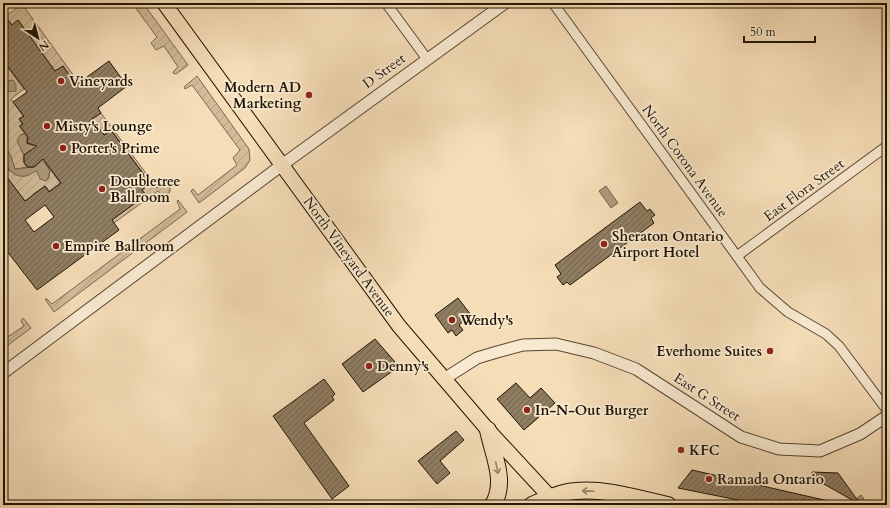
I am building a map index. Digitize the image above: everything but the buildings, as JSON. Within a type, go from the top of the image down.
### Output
[{"type":"highway","points":[[488,430],[500,483],[499,493],[493,505]]},
{"type":"highway","points":[[532,505],[554,502],[575,491],[597,492],[668,505]]},
{"type":"main road","name":"North Vineyard Avenue","points":[[164,3],[400,326],[488,430],[554,502]]},
{"type":"street","points":[[386,3],[427,59]]},
{"type":"street","name":"D Street","points":[[3,373],[282,165],[505,3]]},
{"type":"street","name":"North Corona Avenue","points":[[553,3],[760,288],[788,312],[826,334],[839,346],[887,410]]},
{"type":"street","name":"East Flora Street","points":[[737,256],[887,146]]},
{"type":"street","name":"East G Street","points":[[444,379],[477,358],[523,345],[556,344],[594,353],[636,369],[741,437],[779,449],[820,451],[860,434],[887,416]]},
{"type":"shaded area","points":[[132,3],[143,3],[188,65],[176,74],[173,73],[178,67],[164,46],[156,50],[151,43],[157,37]]},
{"type":"shaded area","points":[[22,4],[79,83],[76,85],[63,66],[55,71],[18,20],[12,25],[7,19],[3,22],[3,18]]},
{"type":"shaded area","points":[[6,65],[24,89],[11,99],[23,116],[19,119],[22,124],[19,126],[25,134],[22,134],[21,150],[24,155],[23,162],[27,167],[15,169],[10,154],[3,146],[3,67]]},
{"type":"shaded area","points":[[197,76],[249,149],[250,160],[245,168],[199,203],[191,191],[193,189],[198,195],[237,165],[233,158],[240,150],[192,85],[185,89],[184,87]]},
{"type":"shaded area","points":[[13,80],[16,85],[16,91],[3,92],[3,82]]},
{"type":"shaded area","points":[[101,113],[157,188],[167,183],[170,188],[170,192],[163,197],[158,191],[114,223],[112,220],[146,195],[142,190],[150,183],[111,130],[104,135],[92,119]]},
{"type":"shaded area","points":[[25,134],[27,144],[33,145],[50,171],[46,181],[40,179],[37,171],[26,176],[20,176],[11,172],[8,167],[4,157],[3,146],[10,154],[15,169],[34,167],[39,163],[40,158],[36,152],[29,151],[24,155],[17,141],[20,135]]},
{"type":"shaded area","points":[[3,152],[9,171],[37,171],[46,181],[49,178],[50,171],[45,162],[60,183],[50,191],[45,186],[33,194],[37,200],[25,209],[24,200],[3,172]]},
{"type":"shaded area","points":[[606,186],[618,203],[611,208],[599,191]]},
{"type":"shaded area","points":[[178,200],[187,212],[54,312],[45,299],[52,304],[180,209]]},
{"type":"shaded area","points":[[23,318],[31,328],[3,349],[3,340],[24,326],[21,321]]},
{"type":"shaded area","points":[[861,495],[868,505],[852,505],[852,502]]},
{"type":"place","name":"Vineyards","points":[[61,81]]},
{"type":"place","name":"Modern AD Marketing","points":[[309,95]]},
{"type":"place","name":"Misty's Lounge","points":[[47,126]]},
{"type":"place","name":"Porter's Prime","points":[[63,148]]},
{"type":"place","name":"Doubletree Ballroom","points":[[102,189]]},
{"type":"place","name":"Sheraton Ontario Airport Hotel","points":[[604,244]]},
{"type":"place","name":"Empire Ballroom","points":[[56,246]]},
{"type":"place","name":"Wendy's","points":[[452,320]]},
{"type":"place","name":"Everhome Suites","points":[[770,351]]},
{"type":"place","name":"Denny's","points":[[369,366]]},
{"type":"place","name":"In-N-Out Burger","points":[[527,410]]},
{"type":"place","name":"KFC","points":[[681,450]]},
{"type":"place","name":"Ramada Ontario","points":[[709,479]]}]
